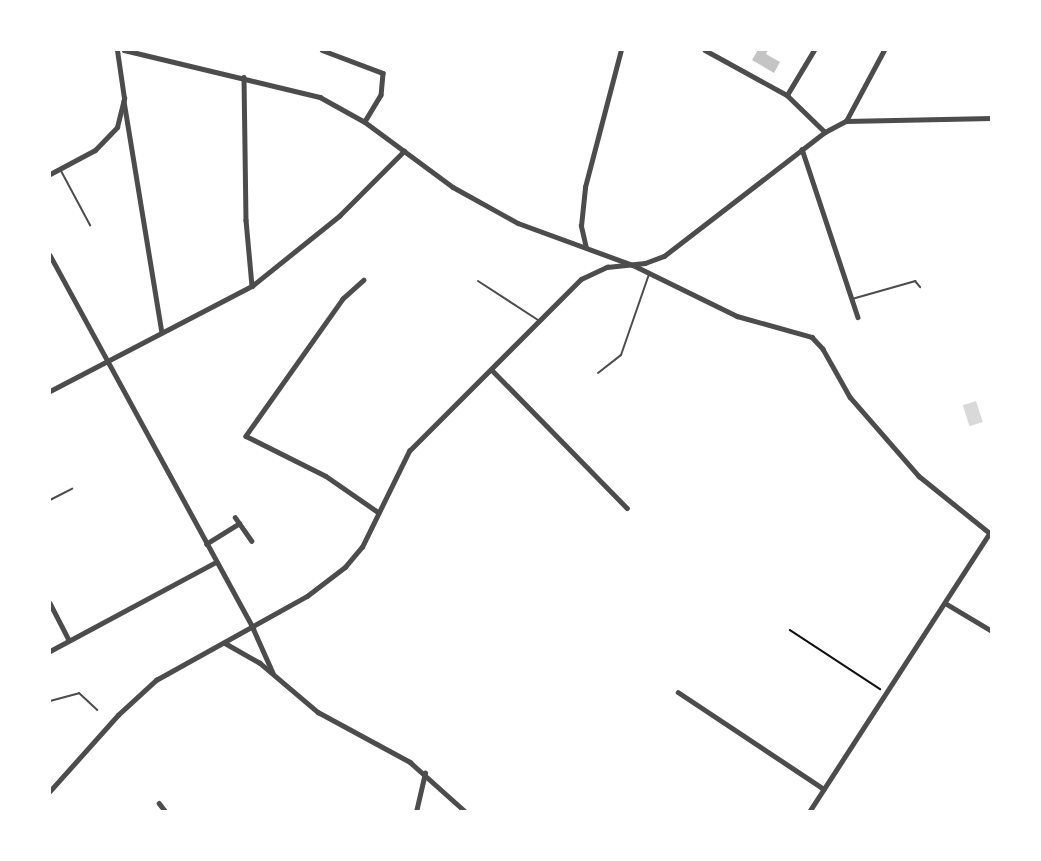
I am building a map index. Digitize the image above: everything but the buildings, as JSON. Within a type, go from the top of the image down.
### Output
[{"type":"street","points":[[117,50],[162,332]]},
{"type":"street","points":[[124,50],[244,77],[320,98],[364,122],[404,151],[502,214],[633,265],[737,316],[812,337],[823,349],[850,397],[920,476],[990,535],[809,812]]},
{"type":"street","points":[[322,50],[383,73],[381,95],[364,122]]},
{"type":"street","points":[[585,248],[581,226],[586,180],[621,50]]},
{"type":"street","points":[[705,50],[787,95],[825,132]]},
{"type":"street","points":[[787,95],[814,50]]},
{"type":"street","points":[[846,121],[884,50]]},
{"type":"street","points":[[244,77],[246,209],[252,286]]},
{"type":"street","points":[[50,174],[95,150],[111,136],[124,98]]},
{"type":"street","points":[[50,791],[123,710],[156,680],[308,596],[345,567],[362,547],[409,452],[589,274],[655,261],[676,249],[802,149],[825,132],[846,121],[992,118]]},
{"type":"street","points":[[802,149],[858,317]]},
{"type":"street","points":[[50,391],[252,286],[339,216],[404,151]]},
{"type":"street","points":[[50,255],[51,262],[104,362],[253,628],[273,673]]},
{"type":"street","points":[[364,280],[343,299],[246,436],[326,476],[378,512]]},
{"type":"street","points":[[492,370],[627,508]]},
{"type":"street","points":[[235,517],[252,540]]},
{"type":"street","points":[[206,544],[239,523]]},
{"type":"street","points":[[50,651],[216,562]]},
{"type":"street","points":[[50,603],[69,640]]},
{"type":"street","points":[[945,603],[992,631]]},
{"type":"street","points":[[225,643],[273,673],[312,708],[396,753],[425,773],[466,812]]},
{"type":"street","points":[[678,692],[824,789]]},
{"type":"street","points":[[416,812],[425,773]]},
{"type":"street","points":[[159,803],[166,812]]},
{"type":"lane","points":[[60,169],[90,225]]},
{"type":"lane","points":[[598,373],[621,355],[649,274]]},
{"type":"lane","points":[[852,299],[915,280],[920,287]]},
{"type":"lane","points":[[478,281],[540,321]]},
{"type":"lane","points":[[50,500],[72,489]]},
{"type":"lane","points":[[50,701],[79,693],[97,710]]},
{"type":"path","points":[[790,630],[886,693]]},
{"type":"shaded area","points":[[976,401],[983,422],[969,426],[963,405]]}]
